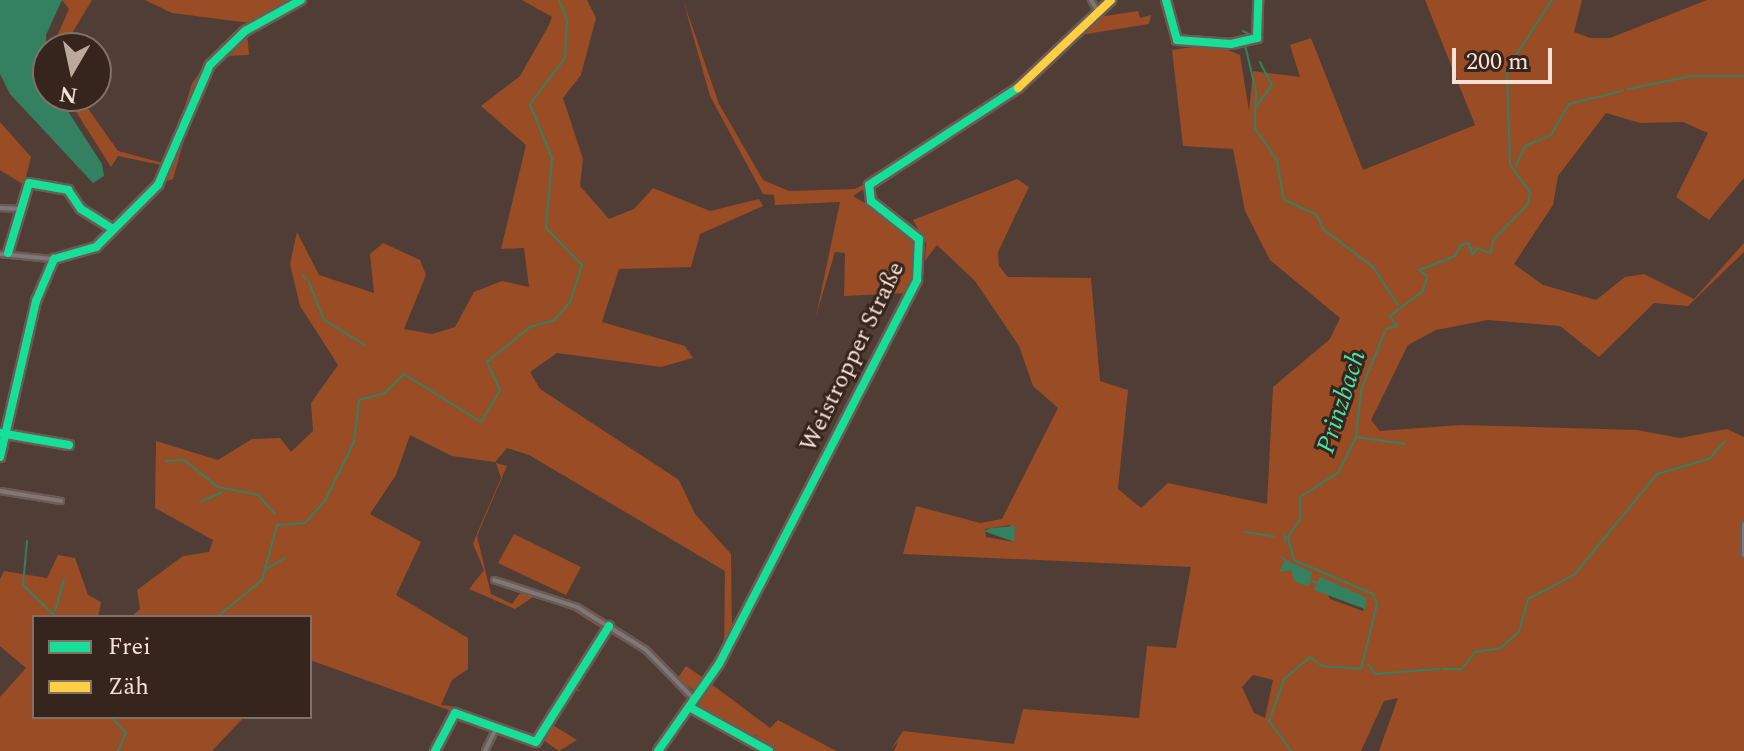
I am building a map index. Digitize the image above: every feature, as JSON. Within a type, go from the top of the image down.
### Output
[{"type":"street","points":[[114,226],[64,188],[29,183],[4,253],[41,261],[91,249],[166,175],[193,93],[210,65],[245,31],[301,0]]},
{"type":"street","points":[[1091,0],[1098,11]]},
{"type":"street","name":"Weistropper Straße","points":[[693,703],[719,664],[921,269],[919,239],[872,202],[869,185],[1007,98],[1111,0]]},
{"type":"street","points":[[1166,0],[1177,40],[1257,38],[1258,0]]},
{"type":"street","points":[[0,208],[21,209]]},
{"type":"street","points":[[0,457],[3,433],[47,273],[54,259]]},
{"type":"street","points":[[41,261],[47,273]]},
{"type":"street","points":[[3,433],[69,445]]},
{"type":"street","points":[[0,491],[61,501]]},
{"type":"street","points":[[1744,524],[1744,555]]},
{"type":"street","points":[[494,580],[518,593],[552,594],[609,626],[659,661],[693,703],[769,751]]},
{"type":"street","points":[[435,751],[455,713],[536,742],[609,626]]},
{"type":"street","points":[[658,751],[693,703]]},
{"type":"street","points":[[485,751],[496,728]]},
{"type":"shaded area","points":[[0,0],[62,0],[47,32],[32,32],[32,112],[68,112],[102,164],[104,176],[93,183],[10,94],[0,74]]},
{"type":"shaded area","points":[[62,0],[92,0],[73,32],[59,32],[69,9]]},
{"type":"shaded area","points":[[145,0],[299,0],[256,21],[209,65],[167,163],[192,83],[223,44],[250,23],[172,13]]},
{"type":"shaded area","points":[[522,0],[587,0],[596,18],[581,75],[563,98],[583,159],[580,186],[609,219],[634,209],[653,188],[710,211],[759,199],[763,206],[700,234],[691,267],[619,269],[602,322],[685,346],[693,358],[661,367],[557,353],[530,372],[540,389],[679,480],[695,514],[731,554],[732,635],[718,664],[697,692],[677,679],[686,666],[705,679],[724,651],[725,571],[529,455],[507,448],[495,462],[452,456],[410,435],[396,475],[370,514],[421,542],[396,595],[468,638],[468,669],[452,680],[441,705],[457,707],[532,738],[602,629],[551,596],[533,597],[515,609],[469,589],[484,570],[473,544],[501,478],[496,463],[507,466],[477,536],[491,594],[512,604],[519,594],[542,592],[576,607],[605,628],[532,740],[312,661],[312,615],[133,615],[140,609],[137,590],[183,556],[209,552],[213,540],[155,508],[156,441],[218,460],[252,439],[280,438],[291,452],[313,431],[311,403],[338,365],[300,306],[290,264],[297,232],[319,275],[374,293],[370,254],[383,243],[420,260],[426,275],[404,329],[432,334],[455,327],[474,292],[502,281],[529,287],[524,248],[501,249],[526,145],[481,106],[520,76],[552,17]]},
{"type":"shaded area","points":[[683,0],[719,104],[763,180],[789,191],[855,189],[886,173],[1005,96],[1046,54],[1094,12],[1011,93],[853,196],[906,228],[915,242],[917,272],[907,293],[844,296],[845,253],[835,252],[816,316],[840,202],[775,205],[774,195],[763,194],[710,96]]},
{"type":"shaded area","points":[[1425,0],[1582,0],[1574,32],[1590,38],[1610,38],[1707,0],[1744,0],[1744,178],[1709,220],[1676,197],[1708,133],[1683,122],[1640,123],[1606,113],[1558,176],[1553,205],[1514,264],[1543,285],[1596,300],[1625,277],[1644,274],[1694,299],[1744,243],[1744,252],[1688,306],[1654,303],[1599,357],[1560,326],[1488,320],[1436,330],[1408,345],[1371,420],[1380,431],[1461,425],[1637,430],[1680,438],[1727,429],[1744,437],[1744,751],[1379,751],[1398,698],[1384,701],[1361,751],[894,751],[899,740],[890,751],[903,731],[1014,744],[1023,709],[1139,718],[1147,646],[1176,648],[1191,567],[903,554],[916,506],[980,523],[1002,519],[1058,408],[1033,386],[1019,346],[975,281],[937,245],[925,261],[926,243],[913,220],[1017,179],[1029,187],[998,252],[999,266],[1008,277],[1091,278],[1100,381],[1128,390],[1118,489],[1141,508],[1168,483],[1267,504],[1273,387],[1330,339],[1340,318],[1270,260],[1245,211],[1233,149],[1183,146],[1172,50],[1213,44],[1240,55],[1249,111],[1253,71],[1300,77],[1290,45],[1311,38],[1363,170],[1475,125]],"holes":[[[1010,525],[1014,542],[986,537],[985,529]],[[1320,578],[1366,597],[1363,611],[1330,599]],[[1253,675],[1273,680],[1265,718],[1254,713],[1242,687]]]},
{"type":"shaded area","points":[[1138,11],[1140,18],[1151,15],[1149,24],[1074,36],[1092,18]]},
{"type":"shaded area","points":[[247,32],[249,55],[221,56],[200,84],[173,179],[167,181],[199,83],[226,49],[234,54],[229,46]]},
{"type":"shaded area","points":[[76,112],[90,112],[118,151],[167,164],[118,156],[111,167]]},
{"type":"shaded area","points":[[0,122],[31,157],[24,185],[0,170]]},
{"type":"shaded area","points":[[1015,526],[1014,542],[984,531],[991,528]]},
{"type":"shaded area","points":[[514,534],[581,567],[566,595],[498,563]]},
{"type":"shaded area","points":[[58,555],[75,558],[88,595],[101,602],[98,615],[32,615],[32,719],[242,719],[212,751],[0,751],[0,697],[26,668],[0,646],[0,579],[4,571],[47,578]]},
{"type":"shaded area","points":[[1285,560],[1312,572],[1309,586],[1295,582],[1291,570],[1279,572]]},
{"type":"shaded area","points":[[1320,577],[1366,597],[1365,609],[1314,590]]},
{"type":"shaded area","points":[[710,683],[770,728],[778,720],[836,751],[772,751],[755,735],[751,740],[695,706]]},
{"type":"shaded area","points":[[574,687],[581,691],[572,690],[551,724],[577,740],[559,751],[542,739],[571,689]]},
{"type":"waterway","points":[[219,615],[262,580],[277,525],[305,523],[325,501],[354,442],[359,400],[385,393],[404,374],[481,422],[500,390],[487,362],[530,327],[554,320],[570,302],[582,265],[546,228],[552,158],[530,104],[565,58],[567,20],[559,0]]},
{"type":"waterway","name":"Prinzbach","points":[[1533,29],[1552,0]]},
{"type":"waterway","points":[[1243,31],[1253,36]]},
{"type":"waterway","name":"Prinzbach","points":[[1291,751],[1269,721],[1284,679],[1310,657],[1322,666],[1361,669],[1377,604],[1373,594],[1294,560],[1288,537],[1300,519],[1300,497],[1338,473],[1356,437],[1361,390],[1386,329],[1397,326],[1390,316],[1423,291],[1427,276],[1419,270],[1455,256],[1461,245],[1469,243],[1472,255],[1477,248],[1491,253],[1493,240],[1528,204],[1530,192],[1510,164],[1507,68],[1532,31]]},
{"type":"waterway","points":[[1245,45],[1256,92],[1255,128],[1277,161],[1284,200],[1317,215],[1323,229],[1373,267],[1398,305]]},
{"type":"waterway","points":[[1256,107],[1272,85],[1260,62]]},
{"type":"waterway","points":[[1628,89],[1692,76],[1744,76]]},
{"type":"waterway","points":[[1516,166],[1525,146],[1551,135],[1569,104],[1622,91]]},
{"type":"waterway","points":[[303,275],[306,279]]},
{"type":"waterway","points":[[309,282],[324,320],[365,345]]},
{"type":"waterway","points":[[1356,437],[1406,444]]},
{"type":"waterway","points":[[1443,669],[1462,669],[1475,652],[1501,648],[1519,631],[1528,599],[1574,575],[1657,474],[1709,459],[1725,441]]},
{"type":"waterway","points":[[166,461],[184,460],[218,487],[258,495],[275,514]]},
{"type":"waterway","points":[[200,502],[222,492]]},
{"type":"waterway","points":[[1244,532],[1274,536]]},
{"type":"waterway","points":[[1284,533],[1286,542]]},
{"type":"waterway","points":[[27,541],[23,585],[54,615]]},
{"type":"waterway","points":[[1282,557],[1285,560]]},
{"type":"waterway","points":[[266,569],[285,558]]},
{"type":"waterway","points":[[55,611],[64,579]]},
{"type":"waterway","points":[[1312,581],[1317,583]]},
{"type":"waterway","points":[[1368,664],[1375,674],[1439,669]]},
{"type":"waterway","points":[[114,719],[126,733],[118,751]]},
{"type":"traffic: fast","points":[[0,457],[36,301],[54,259],[96,247],[158,185],[210,65],[245,31],[301,0]]},
{"type":"traffic: fast","points":[[1166,0],[1177,40],[1231,44],[1257,38],[1258,0]]},
{"type":"traffic: fast","points":[[658,751],[719,664],[917,280],[919,239],[871,201],[869,185],[1018,88]]},
{"type":"traffic: fast","points":[[8,253],[29,183],[68,190],[81,209],[112,228]]},
{"type":"traffic: fast","points":[[0,433],[69,445]]},
{"type":"traffic: fast","points":[[435,751],[455,713],[536,742],[609,626]]},
{"type":"traffic: fast","points":[[691,708],[769,751]]},
{"type":"traffic: slow","points":[[1018,88],[1111,0]]}]
